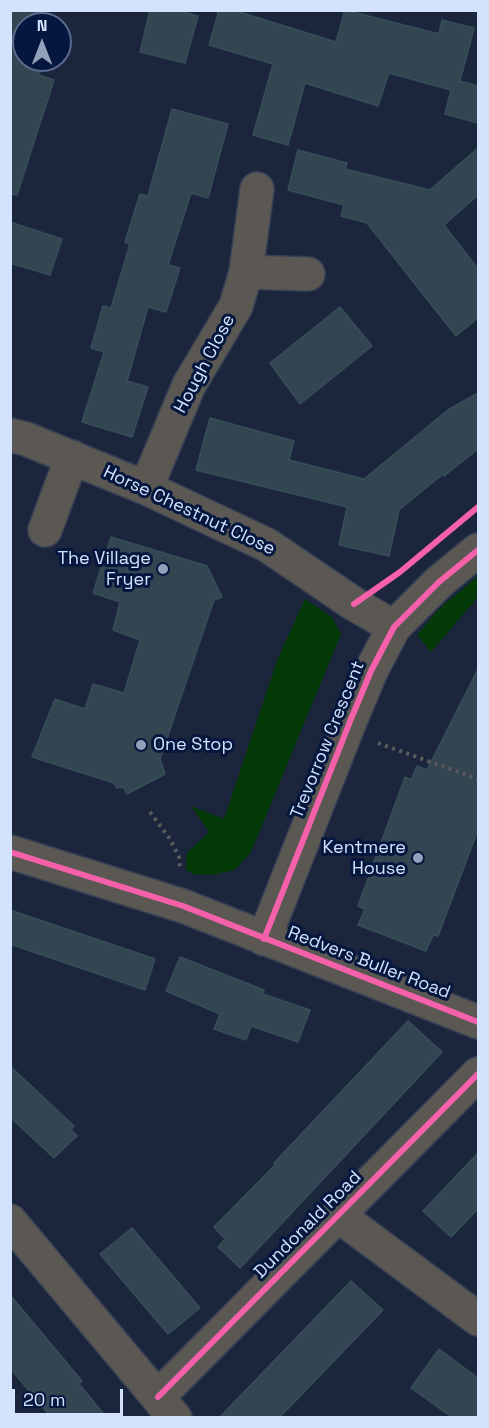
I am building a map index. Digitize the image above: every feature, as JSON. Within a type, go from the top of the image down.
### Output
[{"type":"street","name":"Hough Close","points":[[146,488],[189,386],[236,306],[246,272],[252,210],[257,189]]},
{"type":"street","points":[[246,272],[308,274]]},
{"type":"street","name":"Horse Chestnut Close","points":[[10,435],[26,439],[146,488],[267,545],[354,604],[394,627]]},
{"type":"street","points":[[45,530],[72,457]]},
{"type":"street","name":"Trevorrow Crescent","points":[[264,939],[371,671],[394,627],[439,582],[478,550]]},
{"type":"street","name":"Redvers Buller Road","points":[[10,852],[183,906],[478,1022]]},
{"type":"street","name":"Dundonald Road","points":[[166,1407],[339,1216],[478,1074]]},
{"type":"street","points":[[339,1216],[478,1319]]},
{"type":"street","points":[[10,1221],[166,1407]]},
{"type":"path","points":[[346,731],[478,779]]},
{"type":"path","points":[[150,812],[179,857],[183,906]]},
{"type":"green space","points":[[478,576],[478,597],[431,652],[417,635],[439,609]]},
{"type":"green space","points":[[305,599],[332,617],[341,634],[251,852],[235,870],[212,875],[193,874],[186,870],[187,853],[209,832],[191,806],[224,819],[278,658]]},
{"type":"building","points":[[10,10],[47,10],[46,12],[12,12],[12,72],[40,72],[39,75],[54,80],[17,195],[10,194]]},
{"type":"building","points":[[150,10],[175,10],[198,16],[185,63],[140,52]]},
{"type":"building","points":[[219,10],[233,10],[336,42],[345,10],[439,34],[442,20],[474,28],[460,81],[478,86],[478,123],[445,114],[451,90],[389,73],[378,106],[305,83],[288,145],[253,135],[273,64],[209,45]]},
{"type":"building","points":[[172,109],[228,124],[208,198],[191,193],[168,265],[180,268],[166,312],[148,307],[127,381],[148,387],[132,437],[82,422],[104,352],[91,348],[103,306],[111,308],[130,244],[125,242],[140,194],[148,196]]},
{"type":"building","points":[[478,148],[478,195],[444,225],[478,269],[478,318],[456,336],[367,223],[341,216],[344,205],[288,190],[298,150],[347,163],[345,169],[430,190]]},
{"type":"building","points":[[10,222],[62,239],[50,275],[10,263]]},
{"type":"building","points":[[340,307],[372,346],[300,404],[270,363]]},
{"type":"building","points":[[478,393],[478,449],[399,510],[389,556],[339,545],[347,507],[196,470],[210,418],[294,441],[289,460],[364,479],[448,410]]},
{"type":"building","points":[[111,537],[207,566],[222,597],[214,600],[160,759],[165,774],[127,794],[123,787],[117,788],[114,783],[32,757],[55,699],[85,709],[93,684],[124,693],[140,640],[113,630],[120,602],[93,593]]},
{"type":"building","name":"Kentmere House","points":[[478,669],[478,830],[438,936],[433,935],[426,951],[358,925],[365,909],[358,906],[405,777],[411,780],[417,766],[427,770]]},
{"type":"building","points":[[10,910],[155,959],[145,990],[10,944]]},
{"type":"building","points":[[180,957],[264,990],[263,994],[310,1010],[298,1042],[251,1026],[246,1040],[214,1029],[220,1014],[166,991]]},
{"type":"building","points":[[408,1021],[442,1052],[240,1268],[218,1247],[225,1239],[214,1227],[276,1164],[274,1163]]},
{"type":"building","points":[[10,1066],[74,1126],[71,1130],[77,1136],[54,1158],[10,1117]]},
{"type":"building","points":[[478,1153],[478,1209],[451,1237],[423,1211]]},
{"type":"building","points":[[132,1228],[200,1308],[168,1334],[100,1254]]},
{"type":"building","points":[[351,1281],[383,1310],[279,1418],[219,1418]]},
{"type":"building","points":[[10,1295],[82,1381],[79,1384],[107,1418],[52,1418],[10,1368]]},
{"type":"building","points":[[439,1349],[478,1378],[478,1418],[453,1418],[411,1388]]},
{"type":"cycle path","points":[[354,604],[400,572],[478,507]]},
{"type":"cycle path","points":[[264,939],[351,719],[371,671],[394,627],[439,582],[478,550]]},
{"type":"cycle path","points":[[10,852],[183,906],[478,1022]]},
{"type":"cycle path","points":[[158,1397],[478,1074]]},
{"type":"place","name":"The Village Fryer","points":[[163,569]]},
{"type":"place","name":"One Stop","points":[[141,745]]},
{"type":"place","name":"Kentmere House","points":[[418,858]]}]
